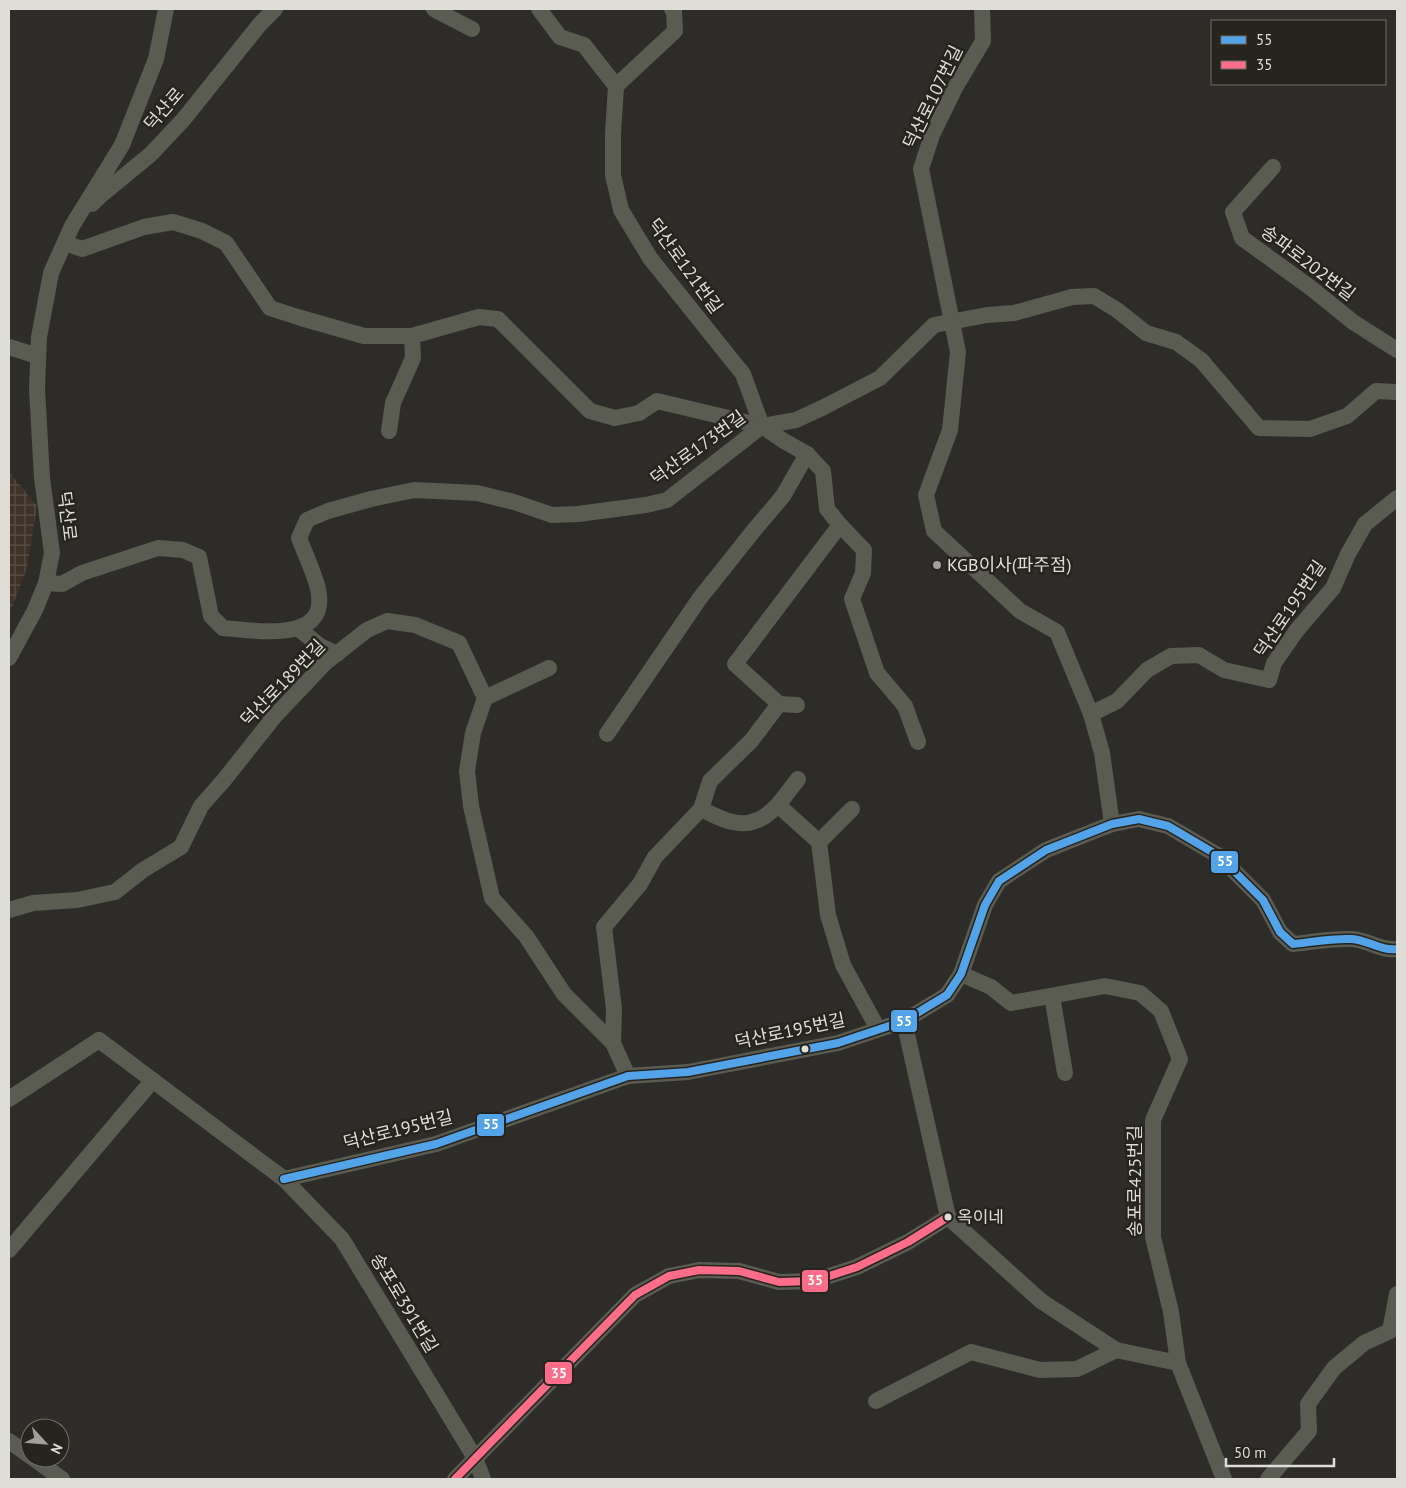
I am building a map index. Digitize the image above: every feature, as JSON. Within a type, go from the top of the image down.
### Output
[{"type":"street","name":"덕산로","points":[[11,650],[35,610],[46,583],[52,553],[42,478],[36,389],[39,337],[51,273],[72,226],[122,145],[156,59],[166,9]]},
{"type":"street","name":"덕산로","points":[[72,226],[100,196],[151,154],[183,120],[249,37],[275,9]]},
{"type":"street","points":[[434,9],[472,29]]},
{"type":"street","points":[[539,9],[560,37],[584,45],[616,86],[675,31],[674,11],[672,9]]},
{"type":"street","name":"덕산로107번길","points":[[952,321],[921,169],[936,128],[983,40],[982,9]]},
{"type":"street","name":"덕산로121번길","points":[[616,86],[613,175],[621,210],[650,258],[743,374],[762,426]]},
{"type":"street","name":"송파로202번길","points":[[1273,167],[1233,212],[1242,238],[1311,288],[1353,322],[1397,350]]},
{"type":"street","name":"덕산로173번길","points":[[65,243],[82,249],[144,227],[173,222],[202,231],[226,243],[270,308],[364,336],[412,336],[479,317],[498,320],[590,410],[615,418],[639,413],[657,402],[762,426]]},
{"type":"street","points":[[762,426],[796,420],[880,378],[934,325],[1014,313],[1072,297],[1094,296],[1117,310],[1146,333],[1176,342],[1201,360],[1259,428],[1310,429],[1348,416],[1376,391],[1397,392]]},
{"type":"street","points":[[952,321],[958,352],[950,430],[926,495],[934,532],[1020,611],[1057,632],[1091,714],[1102,753],[1112,824]]},
{"type":"street","points":[[389,431],[393,403],[413,358],[412,336]]},
{"type":"street","points":[[9,347],[38,356]]},
{"type":"street","points":[[762,426],[784,442],[807,454],[823,471],[827,509],[864,550],[863,573],[852,599],[877,673],[905,706],[918,742]]},
{"type":"street","name":"덕산로173번길","points":[[299,629],[312,619],[318,609],[318,590],[299,538],[307,520],[328,511],[414,490],[477,493],[514,502],[552,515],[578,514],[646,505],[667,500],[762,426]]},
{"type":"street","points":[[607,734],[700,598],[784,496],[807,454]]},
{"type":"street","name":"덕산로195번길","points":[[1091,714],[1117,701],[1147,670],[1171,656],[1199,655],[1224,670],[1268,680],[1274,663],[1297,630],[1333,588],[1348,554],[1365,524],[1397,498]]},
{"type":"street","points":[[797,705],[779,704],[735,664],[840,525]]},
{"type":"street","points":[[46,583],[62,584],[82,573],[158,548],[182,550],[198,557],[211,616],[223,628],[281,632],[299,629],[320,646],[337,654]]},
{"type":"street","name":"덕산로189번길","points":[[9,910],[34,903],[77,900],[115,892],[144,870],[181,847],[201,806],[274,717],[325,663],[368,630],[387,621],[415,624],[459,643],[486,698]]},
{"type":"street","points":[[549,668],[486,698],[473,733],[467,771],[471,806],[492,898],[526,936],[564,994],[613,1042],[628,1076]]},
{"type":"street","points":[[613,1042],[614,1010],[604,927],[640,884],[655,857],[701,809],[710,781],[751,742],[779,704]]},
{"type":"street","points":[[701,809],[742,825],[762,818],[778,805],[798,780]]},
{"type":"street","points":[[778,805],[818,842],[852,809]]},
{"type":"street","name":"덕산로195번길","points":[[284,1179],[436,1144],[628,1076],[688,1072],[838,1043],[904,1021],[947,995],[961,974],[984,905],[999,881],[1046,850],[1112,824],[1139,819],[1168,826],[1219,856],[1263,900],[1280,932],[1293,944],[1322,940],[1353,939],[1387,950],[1397,949]]},
{"type":"street","name":"덕산로195번길","points":[[818,842],[828,915],[843,965],[878,1029]]},
{"type":"street","name":"송포로425번길","points":[[961,974],[991,987],[1011,1003],[1105,986],[1140,993],[1160,1011],[1180,1059],[1153,1120],[1153,1237],[1171,1312],[1178,1363],[1224,1479]]},
{"type":"street","points":[[1052,996],[1065,1073]]},
{"type":"street","points":[[904,1021],[948,1217],[1041,1300],[1116,1350],[1178,1363]]},
{"type":"street","points":[[9,1099],[99,1040],[284,1179]]},
{"type":"street","points":[[9,1250],[152,1080]]},
{"type":"street","name":"송포로391번길","points":[[284,1179],[342,1239],[476,1458],[483,1479]]},
{"type":"street","points":[[455,1479],[635,1295],[669,1276],[707,1270],[739,1272],[779,1282],[814,1281],[865,1262],[908,1242],[948,1217]]},
{"type":"street","points":[[1268,1479],[1309,1431],[1308,1404],[1334,1368],[1364,1343],[1394,1334],[1397,1294]]},
{"type":"street","points":[[876,1401],[971,1352],[1040,1370],[1077,1369],[1116,1350]]},
{"type":"street","points":[[9,1440],[20,1448]]},
{"type":"street","points":[[46,1468],[62,1479]]},
{"type":"shaded area","points":[[9,472],[37,506],[27,568],[9,615]]},
{"type":"transit line","name":"55","points":[[284,1179],[436,1144],[628,1076],[688,1072],[838,1043],[904,1021],[947,995],[961,974],[985,905],[999,881],[1046,850],[1112,824],[1139,819],[1168,826],[1219,856],[1263,900],[1280,932],[1293,944],[1352,939],[1385,948],[1397,949]]},
{"type":"transit line","name":"35","points":[[455,1479],[635,1295],[669,1276],[699,1270],[739,1271],[779,1282],[814,1281],[857,1267],[908,1242],[948,1217]]},
{"type":"place","name":"KGB이사(파주점)","points":[[937,565]]},
{"type":"place","name":"옥이네","points":[[948,1217]]}]
